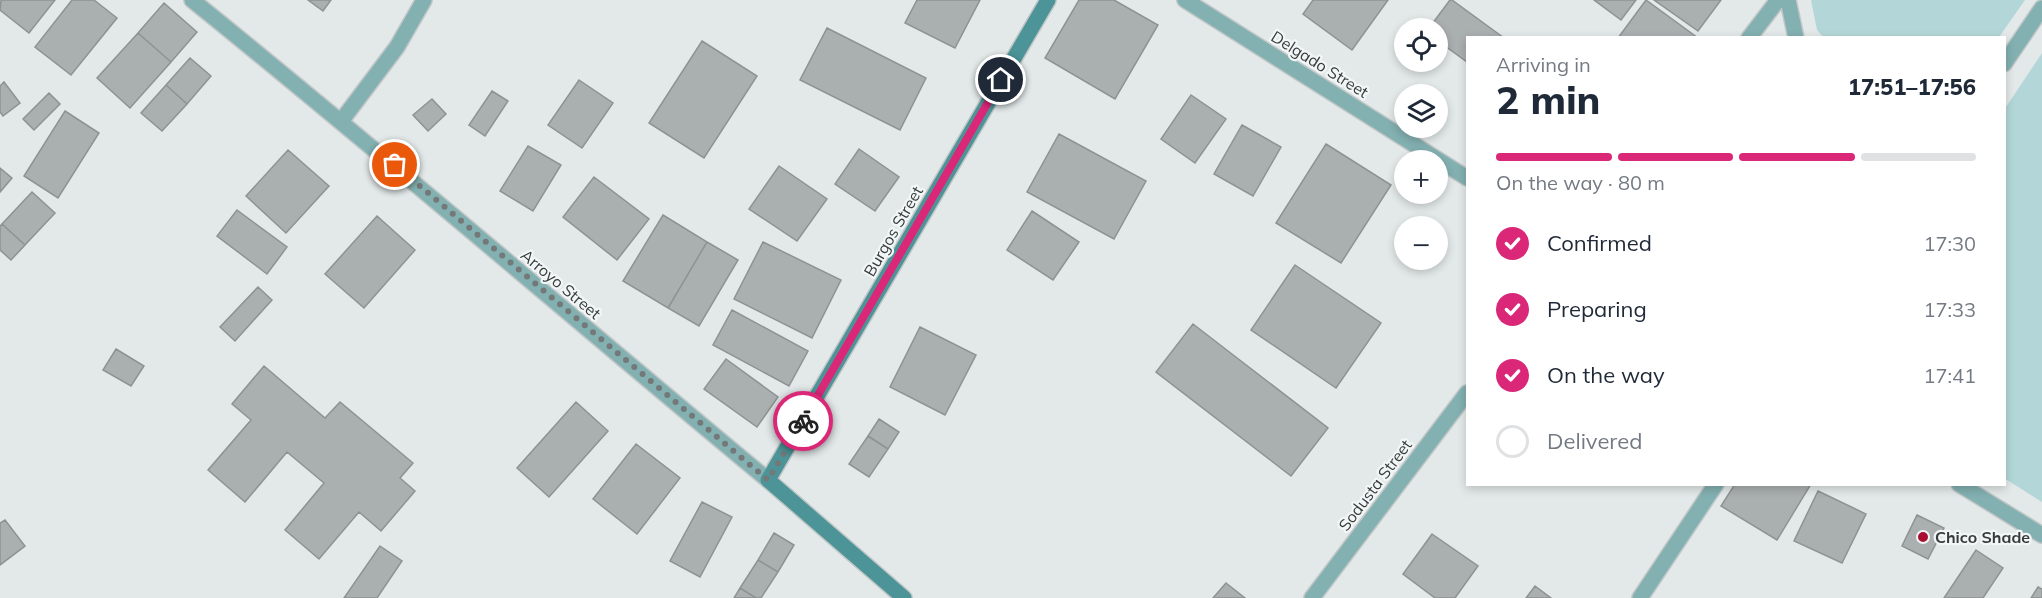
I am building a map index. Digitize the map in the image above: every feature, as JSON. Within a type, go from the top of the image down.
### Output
[{"type":"street","name":"Arroyo Street","points":[[192,0],[342,120],[904,598]]},
{"type":"street","points":[[342,120],[397,47],[424,0]]},
{"type":"street","name":"Burgos Street","points":[[768,480],[1048,0]]},
{"type":"street","name":"Delgado Street","points":[[1185,0],[1466,177]]},
{"type":"street","points":[[1751,36],[1778,0]]},
{"type":"street","points":[[1788,0],[1796,36]]},
{"type":"street","points":[[2006,61],[2042,8]]},
{"type":"street","name":"Sodusta Street","points":[[1312,598],[1466,394]]},
{"type":"street","points":[[1640,598],[1715,486]]},
{"type":"street","points":[[1962,486],[2042,535]]},
{"type":"shaded area","points":[[1811,0],[2025,0],[2000,36],[1822,36],[1817,30]]},
{"type":"shaded area","points":[[2042,53],[2042,502],[2006,479],[2006,107]]},
{"type":"building","points":[[1,0],[55,0],[29,33],[0,10]]},
{"type":"building","points":[[72,0],[94,0],[117,18],[71,75],[35,47]]},
{"type":"building","points":[[308,0],[331,0],[323,11]]},
{"type":"building","points":[[917,0],[980,0],[955,48],[905,23]]},
{"type":"building","points":[[1079,0],[1114,0],[1158,25],[1115,99],[1045,58]]},
{"type":"building","points":[[1313,0],[1388,0],[1352,50],[1303,14]]},
{"type":"building","points":[[1450,0],[1501,36],[1466,36],[1466,61],[1448,48],[1448,18],[1436,18]]},
{"type":"building","points":[[1594,0],[1636,0],[1621,20]]},
{"type":"building","points":[[1646,0],[1695,36],[1619,36]]},
{"type":"building","points":[[1654,0],[1721,0],[1698,31]]},
{"type":"building","points":[[164,3],[197,32],[171,62],[138,33]]},
{"type":"building","points":[[827,28],[926,78],[900,130],[800,80]]},
{"type":"building","points":[[138,33],[171,62],[130,108],[97,78]]},
{"type":"building","points":[[702,41],[757,76],[704,158],[649,123]]},
{"type":"building","points":[[190,58],[211,76],[187,104],[166,85]]},
{"type":"building","points":[[579,80],[613,103],[582,148],[548,125]]},
{"type":"building","points":[[4,82],[20,103],[3,116],[0,112],[0,86]]},
{"type":"building","points":[[166,85],[187,104],[162,131],[141,113]]},
{"type":"building","points":[[492,91],[508,101],[485,136],[469,125]]},
{"type":"building","points":[[49,93],[60,104],[34,130],[23,119]]},
{"type":"building","points":[[1191,95],[1226,119],[1195,163],[1161,139]]},
{"type":"building","points":[[432,99],[446,114],[428,131],[413,115]]},
{"type":"building","points":[[65,111],[99,133],[58,198],[24,176]]},
{"type":"building","points":[[1242,125],[1281,147],[1253,196],[1214,174]]},
{"type":"building","points":[[1059,134],[1146,181],[1114,239],[1027,192]]},
{"type":"building","points":[[1326,144],[1391,185],[1341,263],[1276,223]]},
{"type":"building","points":[[528,146],[561,165],[533,211],[500,191]]},
{"type":"building","points":[[859,149],[899,177],[875,211],[835,184]]},
{"type":"building","points":[[288,150],[329,186],[286,233],[246,196]]},
{"type":"building","points":[[779,166],[827,199],[797,241],[749,209]]},
{"type":"building","points":[[0,168],[12,178],[0,192]]},
{"type":"building","points":[[594,177],[649,219],[617,260],[563,217]]},
{"type":"building","points":[[32,192],[55,213],[25,245],[2,224]]},
{"type":"building","points":[[237,210],[287,247],[267,274],[217,236]]},
{"type":"building","points":[[1032,211],[1079,242],[1053,280],[1007,250]]},
{"type":"building","points":[[663,215],[707,242],[668,308],[623,281]]},
{"type":"building","points":[[377,216],[415,250],[364,308],[325,274]]},
{"type":"building","points":[[2,224],[25,245],[11,260],[0,250],[0,226]]},
{"type":"building","points":[[707,242],[738,260],[699,326],[668,308]]},
{"type":"building","points":[[763,242],[841,280],[812,338],[734,299]]},
{"type":"building","points":[[1295,265],[1381,323],[1336,388],[1251,330]]},
{"type":"building","points":[[258,287],[272,300],[235,341],[220,327]]},
{"type":"building","points":[[732,310],[808,351],[789,386],[713,345]]},
{"type":"building","points":[[1193,324],[1328,428],[1291,476],[1156,372]]},
{"type":"building","points":[[920,327],[976,355],[945,415],[890,387]]},
{"type":"building","points":[[116,349],[144,366],[131,386],[103,370]]},
{"type":"building","points":[[726,359],[778,397],[757,427],[704,389]]},
{"type":"building","points":[[264,366],[325,418],[340,402],[413,463],[400,478],[415,491],[381,531],[359,512],[319,559],[285,530],[324,483],[287,452],[245,502],[208,470],[251,420],[232,404]]},
{"type":"building","points":[[576,402],[608,431],[549,497],[517,468]]},
{"type":"building","points":[[879,419],[899,432],[888,449],[868,436]]},
{"type":"building","points":[[868,436],[888,449],[869,477],[849,464]]},
{"type":"building","points":[[636,444],[680,478],[637,534],[593,499]]},
{"type":"building","points":[[1734,486],[1810,486],[1777,540],[1721,506]]},
{"type":"building","points":[[1818,491],[1866,514],[1842,563],[1794,541]]},
{"type":"building","points":[[702,502],[732,517],[700,577],[670,561]]},
{"type":"building","name":"Chico Shade","points":[[1917,515],[1944,528],[1928,559],[1902,546]]},
{"type":"building","points":[[5,520],[25,546],[0,565],[0,523]]},
{"type":"building","points":[[774,533],[794,545],[778,572],[758,560]]},
{"type":"building","points":[[1432,534],[1478,566],[1455,598],[1435,598],[1403,574]]},
{"type":"building","points":[[380,546],[402,561],[377,598],[344,598]]},
{"type":"building","points":[[1976,550],[2003,568],[1983,598],[1944,598]]},
{"type":"building","points":[[758,560],[778,572],[761,598],[756,598],[740,588]]},
{"type":"building","points":[[1226,583],[1245,598],[1213,598]]},
{"type":"building","points":[[1535,586],[1551,598],[1526,598]]},
{"type":"building","points":[[2038,587],[2042,589],[2042,598],[2031,598]]},
{"type":"building","points":[[740,588],[756,598],[734,598]]},
{"type":"way so far","points":[[395,165],[588,331],[768,480],[803,421]]},
{"type":"place","name":"Chico Shade","points":[[1923,537]]},
{"type":"route","points":[[803,421],[1001,80]]}]
